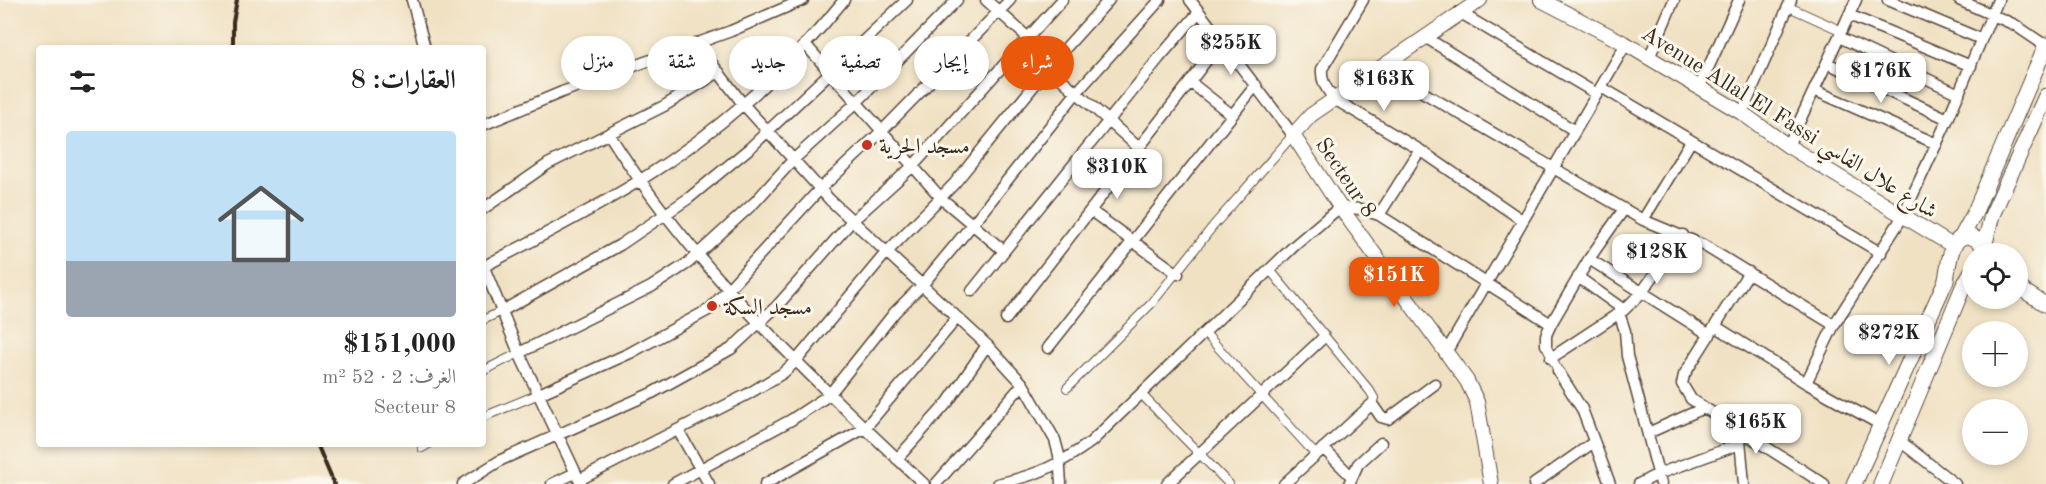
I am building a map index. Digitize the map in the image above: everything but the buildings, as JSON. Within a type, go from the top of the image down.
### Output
[{"type":"main road","points":[[1854,484],[1946,280],[1955,247],[1974,214],[2046,45]]},
{"type":"main road","points":[[1986,243],[1992,216],[2042,112],[2046,96]]},
{"type":"main road","points":[[1966,243],[1976,239],[1979,243]]},
{"type":"main road","points":[[1955,247],[1962,244]]},
{"type":"main road","points":[[1955,247],[1957,266],[1962,267]]},
{"type":"main road","points":[[1881,484],[1962,289]]},
{"type":"street","points":[[412,0],[424,45]]},
{"type":"street","points":[[711,36],[804,0]]},
{"type":"street","points":[[807,42],[844,0]]},
{"type":"street","points":[[868,36],[907,0]]},
{"type":"street","points":[[486,370],[657,284],[698,255],[755,202],[793,160],[856,103],[957,0]]},
{"type":"street","points":[[986,0],[1027,36]]},
{"type":"street","points":[[486,416],[630,353],[697,318],[728,290],[820,189],[882,131],[1010,0]]},
{"type":"street","points":[[1029,36],[1062,0]]},
{"type":"street","points":[[1074,39],[1109,0]]},
{"type":"street","points":[[673,484],[791,420],[829,395],[895,312],[922,285],[971,226],[1077,92],[1160,0]]},
{"type":"street","points":[[1363,0],[1322,69],[1321,79],[1334,99],[1420,150],[1522,220]]},
{"type":"street","points":[[1067,388],[1152,303],[1214,225],[1311,115],[1459,12],[1480,0]]},
{"type":"street","name":"Avenue Allal El Fassi شارع علال الفاسي","points":[[1541,0],[1626,44],[1742,113],[1788,146],[1955,247]]},
{"type":"street","points":[[1648,58],[1674,0]]},
{"type":"street","points":[[1699,88],[1739,0]]},
{"type":"street","points":[[1788,146],[1856,0]]},
{"type":"street","points":[[1888,0],[1981,39]]},
{"type":"street","points":[[1959,0],[2015,25],[2046,45]]},
{"type":"street","points":[[1806,383],[1834,325],[1903,216],[1948,120],[1998,0]]},
{"type":"street","points":[[1742,113],[1790,3],[1840,34],[1959,94]]},
{"type":"street","points":[[972,291],[1109,120],[1196,4]]},
{"type":"street","name":"Secteur 8","points":[[1196,4],[1221,41],[1293,135],[1340,207],[1445,354],[1467,381],[1477,402],[1491,484]]},
{"type":"street","points":[[1459,12],[1691,141],[1881,253]]},
{"type":"street","points":[[1849,15],[1971,66]]},
{"type":"street","points":[[1425,37],[1575,131]]},
{"type":"street","points":[[1006,319],[1221,41]]},
{"type":"street","points":[[1445,354],[1626,44]]},
{"type":"street","points":[[807,46],[819,60]]},
{"type":"street","points":[[486,120],[647,60]]},
{"type":"street","points":[[1827,63],[1948,120]]},
{"type":"street","points":[[463,484],[501,460],[652,393],[731,349],[760,323],[851,222],[913,166],[1001,67]]},
{"type":"street","points":[[1381,68],[1643,220],[1683,235],[1749,272],[1834,325]]},
{"type":"street","points":[[717,69],[767,132],[851,222],[987,345],[1023,384],[1052,432],[1060,464],[1061,484]]},
{"type":"street","points":[[486,207],[548,164],[664,106],[719,72]]},
{"type":"street","points":[[486,319],[576,272],[665,216],[767,132],[819,82]]},
{"type":"street","points":[[1190,82],[1232,115]]},
{"type":"street","points":[[1048,348],[1256,85]]},
{"type":"street","points":[[1074,89],[1139,148]]},
{"type":"street","points":[[486,264],[639,181],[743,104],[757,90]]},
{"type":"street","points":[[845,90],[941,198],[971,226],[1004,251]]},
{"type":"street","points":[[552,484],[578,479],[678,430],[765,385],[796,361],[885,254],[941,198],[1030,90]]},
{"type":"street","points":[[1814,90],[1937,144]]},
{"type":"street","points":[[609,134],[665,216],[728,290],[829,395],[924,484]]},
{"type":"street","points":[[1643,220],[1691,141]]},
{"type":"street","points":[[1379,215],[1420,150]]},
{"type":"street","points":[[997,484],[1043,472],[1060,464],[1091,442],[1269,270],[1340,207],[1360,209],[1379,215],[1551,324]]},
{"type":"street","points":[[1610,484],[1582,409],[1551,358],[1546,345],[1546,335],[1589,259],[1624,209]]},
{"type":"street","points":[[1091,211],[1178,273]]},
{"type":"street","points":[[1551,358],[1622,311],[1642,292],[1683,235]]},
{"type":"street","points":[[1589,259],[1642,292],[1881,424]]},
{"type":"street","points":[[1269,270],[1374,398],[1372,404],[1286,483]]},
{"type":"street","points":[[1749,272],[1684,375],[1682,384],[1691,399],[1824,484]]},
{"type":"street","points":[[486,273],[519,353],[578,479]]},
{"type":"street","points":[[1578,277],[1622,311],[1627,356],[1660,479]]},
{"type":"street","points":[[2028,293],[2046,305]]},
{"type":"street","points":[[765,484],[865,428],[957,318]]},
{"type":"street","points":[[1204,333],[1262,395],[1351,481],[1358,464],[1381,443]]},
{"type":"street","points":[[1167,484],[1324,337]]},
{"type":"street","points":[[897,459],[948,402],[987,345]]},
{"type":"street","points":[[936,484],[1023,384]]},
{"type":"street","points":[[1372,404],[1381,417],[1388,419],[1435,384]]},
{"type":"street","points":[[1142,395],[1229,484]]},
{"type":"street","points":[[1647,433],[1704,408]]},
{"type":"street","points":[[678,430],[709,484]]},
{"type":"street","points":[[1738,430],[1744,484]]},
{"type":"street","points":[[1900,441],[1955,484]]},
{"type":"street","points":[[1538,483],[1594,442]]},
{"type":"street","points":[[1639,484],[1660,479],[1740,444]]},
{"type":"railway","points":[[233,45],[233,22],[237,0]]},
{"type":"railway","points":[[318,447],[334,484]]},
{"type":"place","name":"مسجد الحرية","points":[[867,145]]},
{"type":"place","name":"مسجد السكة","points":[[712,306]]}]
